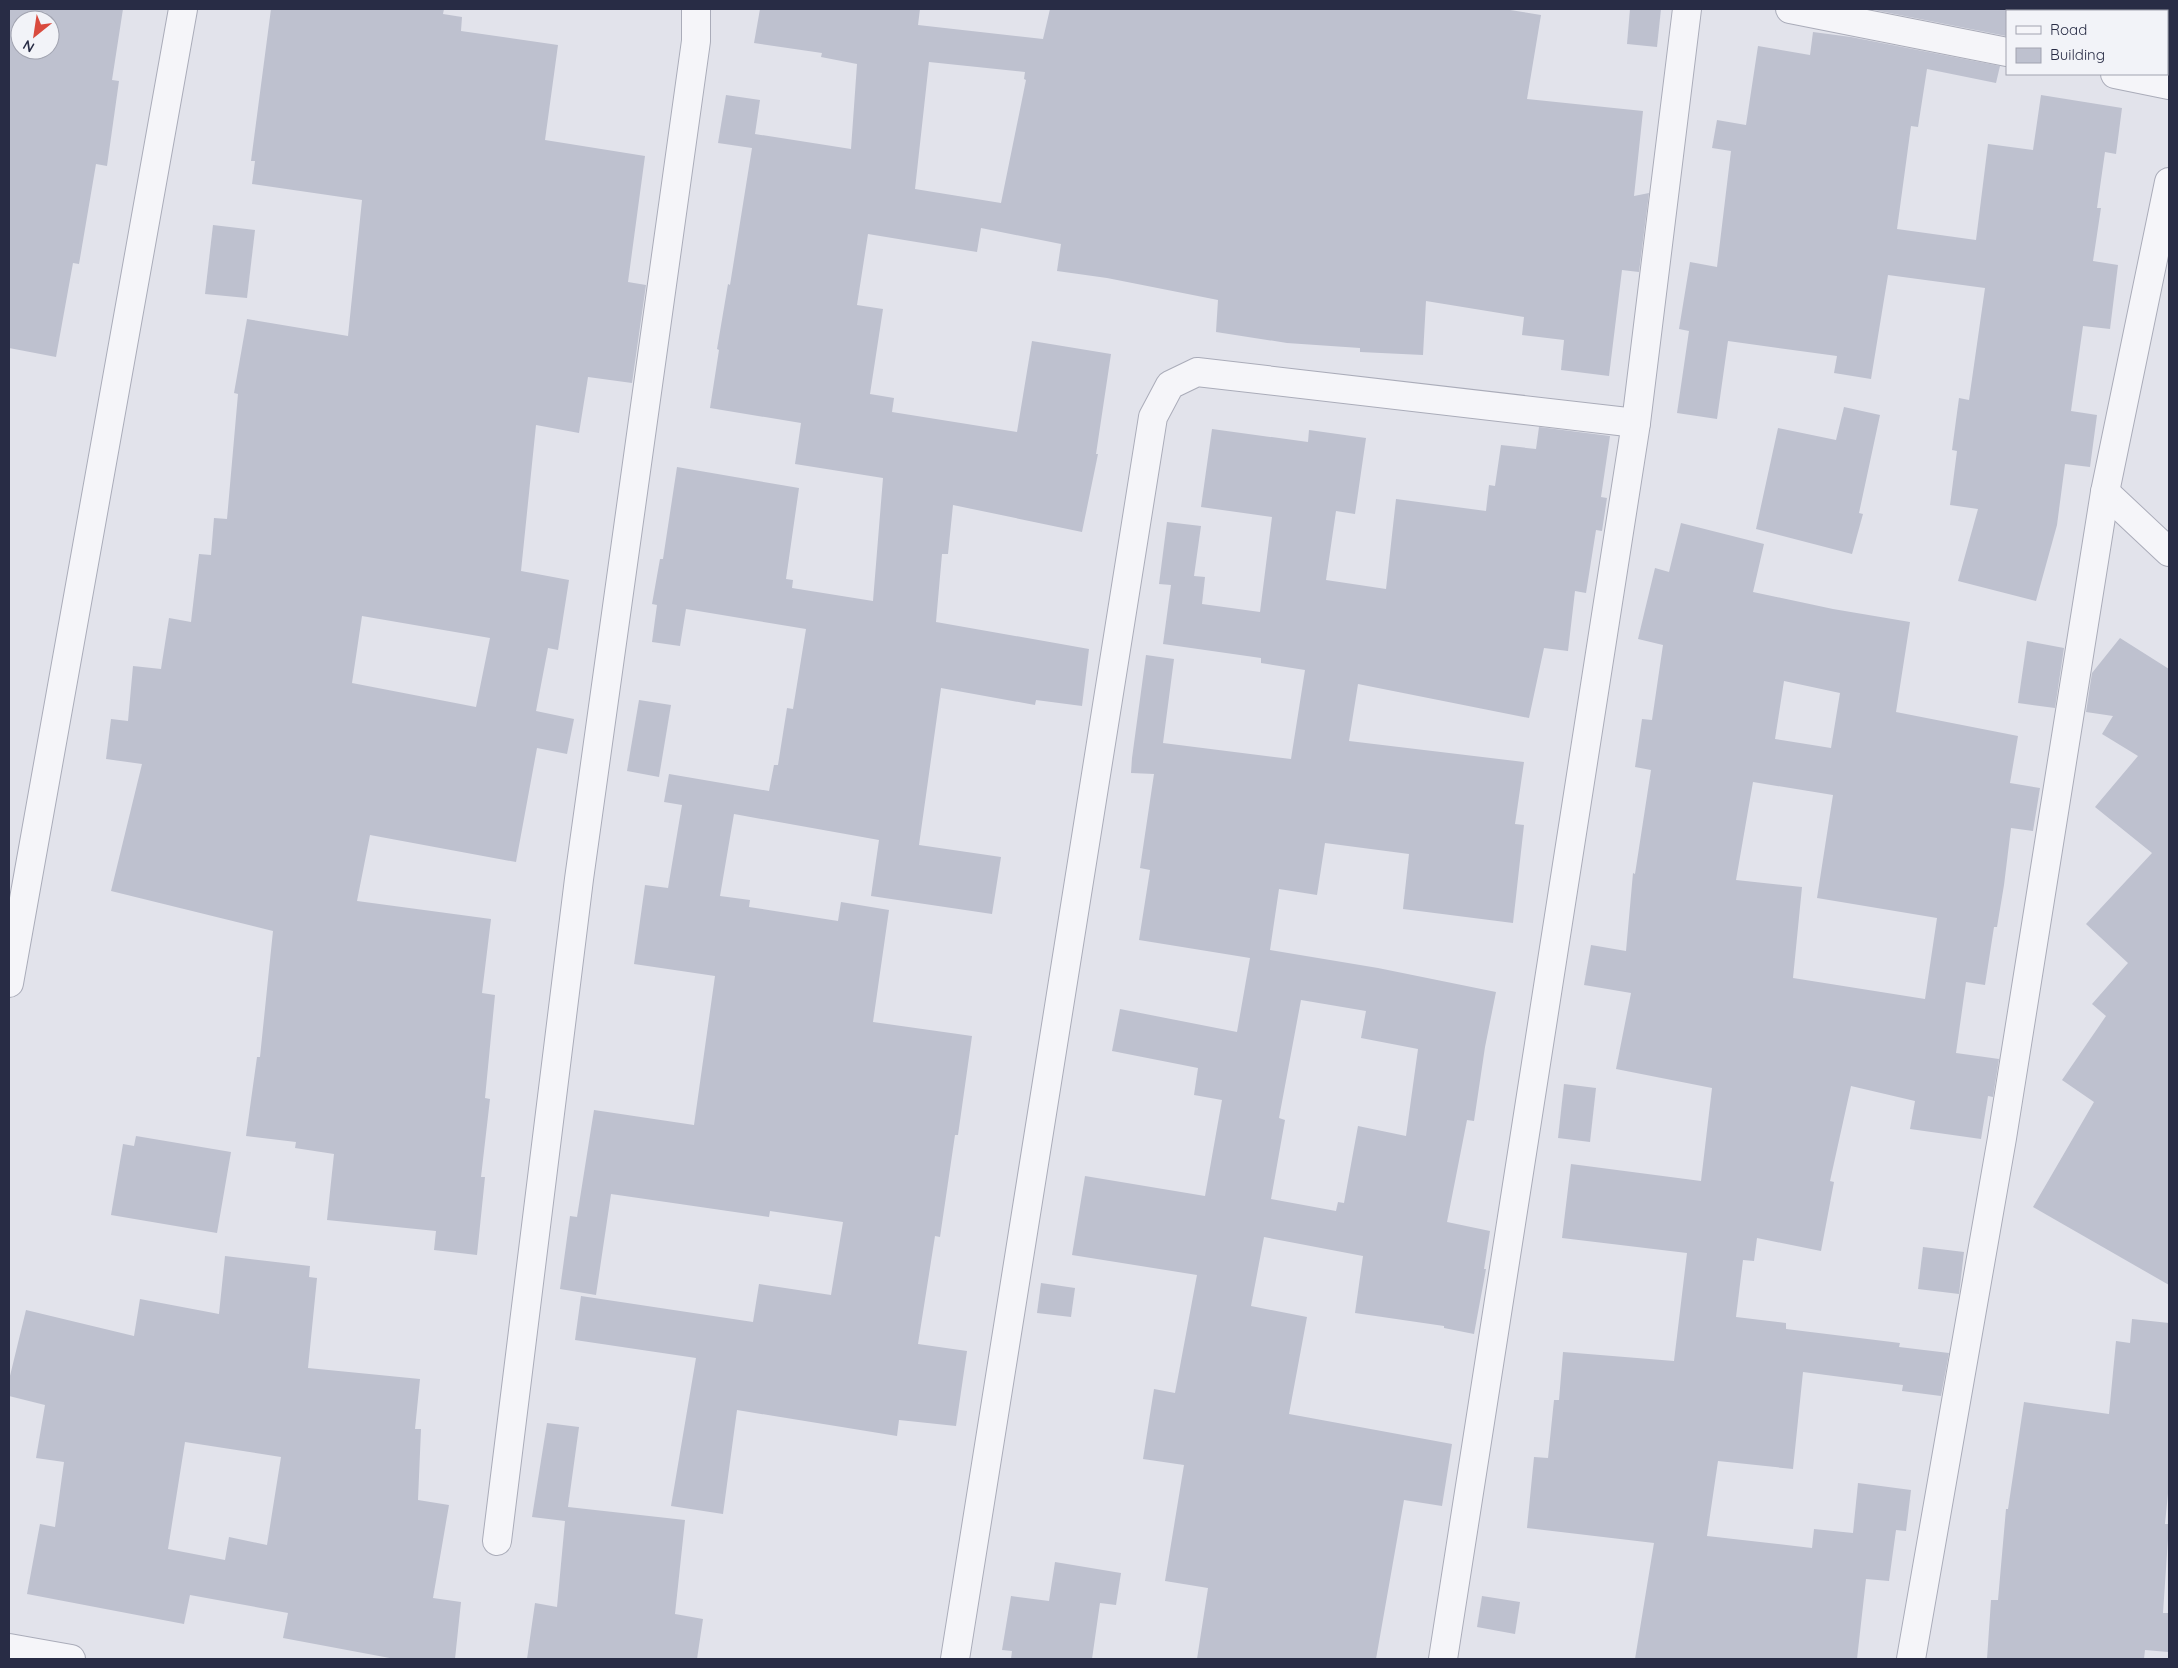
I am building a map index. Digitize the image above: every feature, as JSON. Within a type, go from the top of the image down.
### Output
[{"type":"street","points":[[9,983],[183,9]]},
{"type":"street","points":[[498,1541],[579,879],[696,41],[696,9]]},
{"type":"street","points":[[1443,1659],[1636,423],[1687,9]]},
{"type":"street","points":[[1790,9],[2006,52]]},
{"type":"street","points":[[2120,75],[2169,85]]},
{"type":"street","points":[[1911,1659],[2002,1138],[2105,492],[2169,182]]},
{"type":"street","points":[[955,1659],[1153,417],[1170,385],[1197,372],[1636,423]]},
{"type":"street","points":[[2105,492],[2169,552]]},
{"type":"street","points":[[9,1648],[71,1659]]},
{"type":"building","points":[[9,9],[123,9],[112,80],[119,81],[107,166],[96,164],[79,264],[73,263],[56,357],[9,348]]},
{"type":"building","points":[[271,9],[444,9],[443,14],[462,17],[461,31],[558,45],[545,140],[645,156],[628,282],[646,285],[632,383],[588,377],[579,433],[536,425],[521,571],[569,580],[558,650],[548,648],[536,711],[574,719],[567,754],[537,748],[516,862],[370,835],[357,901],[491,919],[482,993],[495,995],[485,1098],[490,1099],[481,1177],[485,1177],[477,1255],[434,1250],[436,1231],[327,1220],[334,1154],[295,1148],[296,1142],[246,1136],[257,1057],[260,1057],[273,931],[111,891],[142,764],[106,759],[111,719],[128,721],[133,666],[161,669],[169,618],[191,622],[199,554],[211,555],[214,518],[227,519],[238,394],[234,393],[247,319],[348,336],[362,200],[252,184],[255,161],[251,161]],"holes":[[[362,616],[490,638],[476,707],[352,683]]]},
{"type":"building","points":[[760,9],[920,9],[918,25],[1043,39],[1050,9],[1504,9],[1541,15],[1527,99],[1643,111],[1634,196],[1649,193],[1639,272],[1622,270],[1609,376],[1561,370],[1564,340],[1522,335],[1524,317],[1426,301],[1423,355],[1360,352],[1360,348],[1287,343],[1216,332],[1218,300],[1107,278],[1057,271],[1061,244],[981,228],[977,252],[868,234],[857,305],[883,309],[870,394],[894,398],[892,412],[1017,432],[1032,341],[1111,354],[1096,454],[1098,454],[1082,532],[953,505],[948,554],[942,554],[936,622],[1089,649],[1082,706],[1036,700],[1035,705],[941,688],[919,845],[1001,857],[992,914],[871,896],[879,840],[734,814],[720,896],[750,900],[749,907],[838,921],[841,902],[889,910],[873,1022],[972,1036],[958,1135],[955,1135],[940,1237],[935,1236],[918,1344],[967,1351],[956,1426],[899,1420],[897,1436],[737,1410],[723,1514],[671,1506],[696,1358],[575,1340],[581,1296],[753,1322],[759,1284],[831,1295],[843,1222],[770,1211],[769,1217],[611,1194],[596,1295],[560,1289],[570,1216],[577,1217],[594,1110],[694,1125],[715,976],[634,964],[645,885],[668,888],[682,805],[664,802],[669,774],[769,791],[774,765],[778,765],[787,708],[793,709],[806,629],[686,609],[680,646],[652,642],[657,605],[652,604],[660,559],[663,559],[677,467],[799,488],[786,579],[793,580],[792,588],[873,601],[883,478],[795,464],[801,423],[710,408],[719,350],[717,349],[728,284],[730,285],[752,148],[718,143],[726,95],[760,100],[755,134],[851,149],[857,64],[821,57],[822,53],[754,43]],"holes":[[[929,62],[1025,72],[1024,79],[1026,80],[1001,203],[915,189]]]},
{"type":"building","points":[[1630,9],[1661,9],[1657,47],[1627,44]]},
{"type":"building","points":[[1869,9],[2007,9],[2006,36]]},
{"type":"building","points":[[1813,32],[1851,37],[2000,66],[1996,83],[1927,69],[1918,127],[1911,126],[1897,229],[1976,240],[1988,144],[2033,150],[2041,95],[2122,108],[2116,154],[2105,152],[2097,208],[2101,208],[2093,261],[2118,265],[2110,329],[2083,326],[2071,411],[2097,415],[2090,467],[2065,464],[2057,525],[2036,601],[1958,581],[1978,509],[1950,505],[1957,451],[1952,450],[1959,398],[1969,400],[1985,288],[1888,275],[1871,379],[1834,373],[1837,356],[1728,341],[1717,419],[1677,413],[1689,331],[1679,329],[1690,262],[1717,267],[1731,151],[1712,148],[1717,120],[1746,125],[1758,46],[1810,55]]},
{"type":"building","points":[[213,225],[255,230],[247,298],[205,294]]},
{"type":"building","points":[[1844,407],[1880,415],[1859,513],[1863,514],[1852,554],[1756,529],[1778,428],[1836,440]]},
{"type":"building","points":[[1539,427],[1610,436],[1601,497],[1607,498],[1602,531],[1596,530],[1586,593],[1575,591],[1568,651],[1544,648],[1529,718],[1358,684],[1349,741],[1524,762],[1515,824],[1524,825],[1513,923],[1403,909],[1409,854],[1325,843],[1317,895],[1279,889],[1270,950],[1378,968],[1496,992],[1485,1047],[1474,1121],[1467,1120],[1447,1222],[1490,1231],[1484,1269],[1486,1269],[1474,1334],[1444,1328],[1444,1326],[1355,1313],[1363,1256],[1264,1237],[1251,1306],[1307,1317],[1289,1414],[1452,1444],[1442,1506],[1404,1500],[1376,1659],[1197,1659],[1208,1588],[1165,1581],[1184,1465],[1143,1459],[1154,1389],[1175,1393],[1197,1275],[1072,1255],[1085,1176],[1205,1196],[1222,1100],[1194,1095],[1198,1068],[1112,1051],[1120,1009],[1237,1032],[1250,958],[1139,940],[1150,870],[1140,868],[1154,774],[1131,773],[1146,655],[1174,659],[1163,743],[1291,759],[1305,670],[1261,663],[1261,658],[1163,644],[1171,585],[1159,584],[1167,522],[1201,526],[1194,576],[1205,577],[1202,604],[1260,612],[1272,517],[1201,507],[1212,429],[1308,442],[1309,430],[1366,438],[1355,514],[1336,511],[1326,580],[1386,589],[1396,499],[1486,511],[1489,485],[1495,486],[1501,445],[1536,449]],"holes":[[[1301,1000],[1366,1011],[1361,1038],[1418,1049],[1406,1136],[1358,1126],[1344,1203],[1338,1202],[1336,1211],[1271,1199],[1285,1120],[1279,1118]]]},
{"type":"building","points":[[1681,523],[1764,544],[1753,592],[1833,609],[1910,622],[1896,712],[2018,736],[2010,783],[2040,788],[2033,831],[2011,828],[2004,885],[1997,927],[1994,927],[1985,985],[1966,982],[1956,1053],[1999,1059],[1993,1097],[1988,1096],[1981,1139],[1910,1129],[1915,1101],[1851,1086],[1830,1181],[1834,1182],[1821,1251],[1757,1238],[1754,1261],[1743,1260],[1736,1317],[1786,1323],[1786,1329],[1900,1343],[1899,1347],[1949,1353],[1941,1396],[1902,1391],[1903,1385],[1803,1372],[1793,1469],[1718,1461],[1707,1536],[1812,1548],[1814,1529],[1853,1533],[1858,1483],[1911,1490],[1906,1531],[1896,1530],[1889,1581],[1866,1579],[1857,1659],[1635,1659],[1654,1543],[1527,1528],[1534,1457],[1548,1458],[1554,1400],[1559,1400],[1563,1352],[1674,1361],[1687,1253],[1562,1238],[1571,1164],[1701,1181],[1712,1088],[1616,1069],[1631,993],[1584,985],[1591,945],[1626,951],[1633,873],[1635,874],[1651,770],[1635,767],[1642,719],[1652,720],[1663,645],[1638,639],[1655,568],[1669,572]],"holes":[[[1784,681],[1840,693],[1831,748],[1775,739]],[[1753,782],[1833,795],[1817,898],[1937,918],[1925,999],[1793,978],[1802,887],[1736,880]]]},
{"type":"building","points":[[2120,638],[2169,669],[2169,1285],[2033,1207],[2094,1102],[2062,1080],[2106,1016],[2092,1004],[2128,963],[2086,924],[2152,853],[2095,807],[2138,756],[2102,734],[2113,716],[2086,712],[2092,673]]},
{"type":"building","points":[[2027,641],[2064,648],[2055,708],[2018,703]]},
{"type":"building","points":[[639,700],[671,705],[659,777],[627,771]]},
{"type":"building","points":[[1564,1084],[1596,1088],[1590,1142],[1558,1138]]},
{"type":"building","points":[[136,1136],[231,1152],[217,1233],[111,1215],[123,1144],[134,1146]]},
{"type":"building","points":[[1923,1247],[1964,1252],[1959,1294],[1918,1289]]},
{"type":"building","points":[[225,1256],[310,1266],[309,1277],[317,1278],[308,1368],[420,1379],[415,1429],[421,1429],[418,1500],[449,1505],[433,1598],[461,1602],[455,1659],[395,1659],[283,1638],[288,1613],[190,1595],[184,1624],[27,1594],[40,1524],[55,1527],[64,1462],[36,1458],[45,1405],[9,1396],[9,1380],[26,1310],[134,1336],[140,1299],[219,1314]],"holes":[[[185,1442],[281,1457],[267,1545],[229,1537],[225,1560],[168,1549]]]},
{"type":"building","points":[[1041,1283],[1075,1288],[1071,1317],[1037,1313]]},
{"type":"building","points":[[2132,1319],[2169,1323],[2169,1483],[2165,1524],[2169,1524],[2163,1613],[2169,1613],[2168,1652],[2145,1650],[2144,1659],[1987,1659],[1991,1600],[1998,1600],[2006,1509],[2008,1509],[2024,1402],[2109,1414],[2116,1341],[2130,1343]]},
{"type":"building","points":[[547,1423],[579,1427],[568,1507],[685,1520],[675,1614],[703,1619],[697,1659],[527,1659],[535,1603],[557,1607],[565,1521],[532,1517]]},
{"type":"building","points":[[1055,1562],[1121,1573],[1116,1605],[1100,1603],[1092,1659],[1011,1659],[1012,1651],[1002,1650],[1011,1596],[1049,1601]]},
{"type":"building","points":[[1482,1596],[1520,1602],[1515,1634],[1477,1627]]}]
